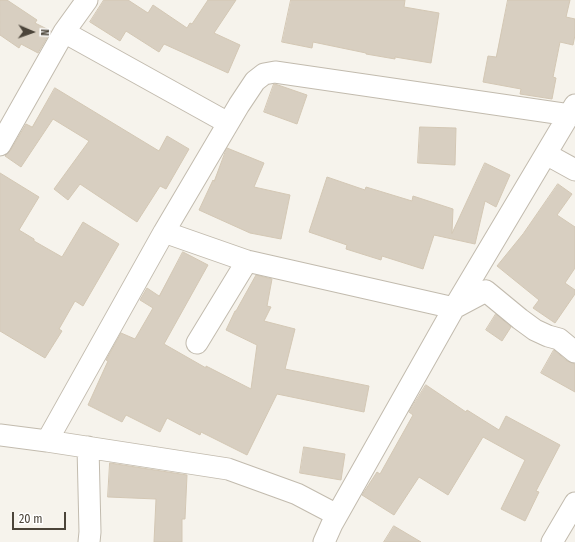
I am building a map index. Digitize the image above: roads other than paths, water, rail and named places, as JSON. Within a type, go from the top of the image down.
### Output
[{"type":"street","points":[[0,145],[64,32],[86,0]]},
{"type":"street","points":[[64,32],[228,123]]},
{"type":"street","points":[[47,441],[164,232],[228,123],[255,81],[264,74],[275,72],[572,110],[454,308],[324,542]]},
{"type":"street","points":[[546,154],[575,170]]},
{"type":"street","points":[[164,232],[247,261],[454,308],[486,290],[535,330],[559,339],[575,352]]},
{"type":"street","points":[[197,343],[247,261]]},
{"type":"street","points":[[0,435],[228,469],[297,494],[338,515]]},
{"type":"street","points":[[88,447],[89,542]]},
{"type":"street","points":[[552,542],[575,503]]}]
